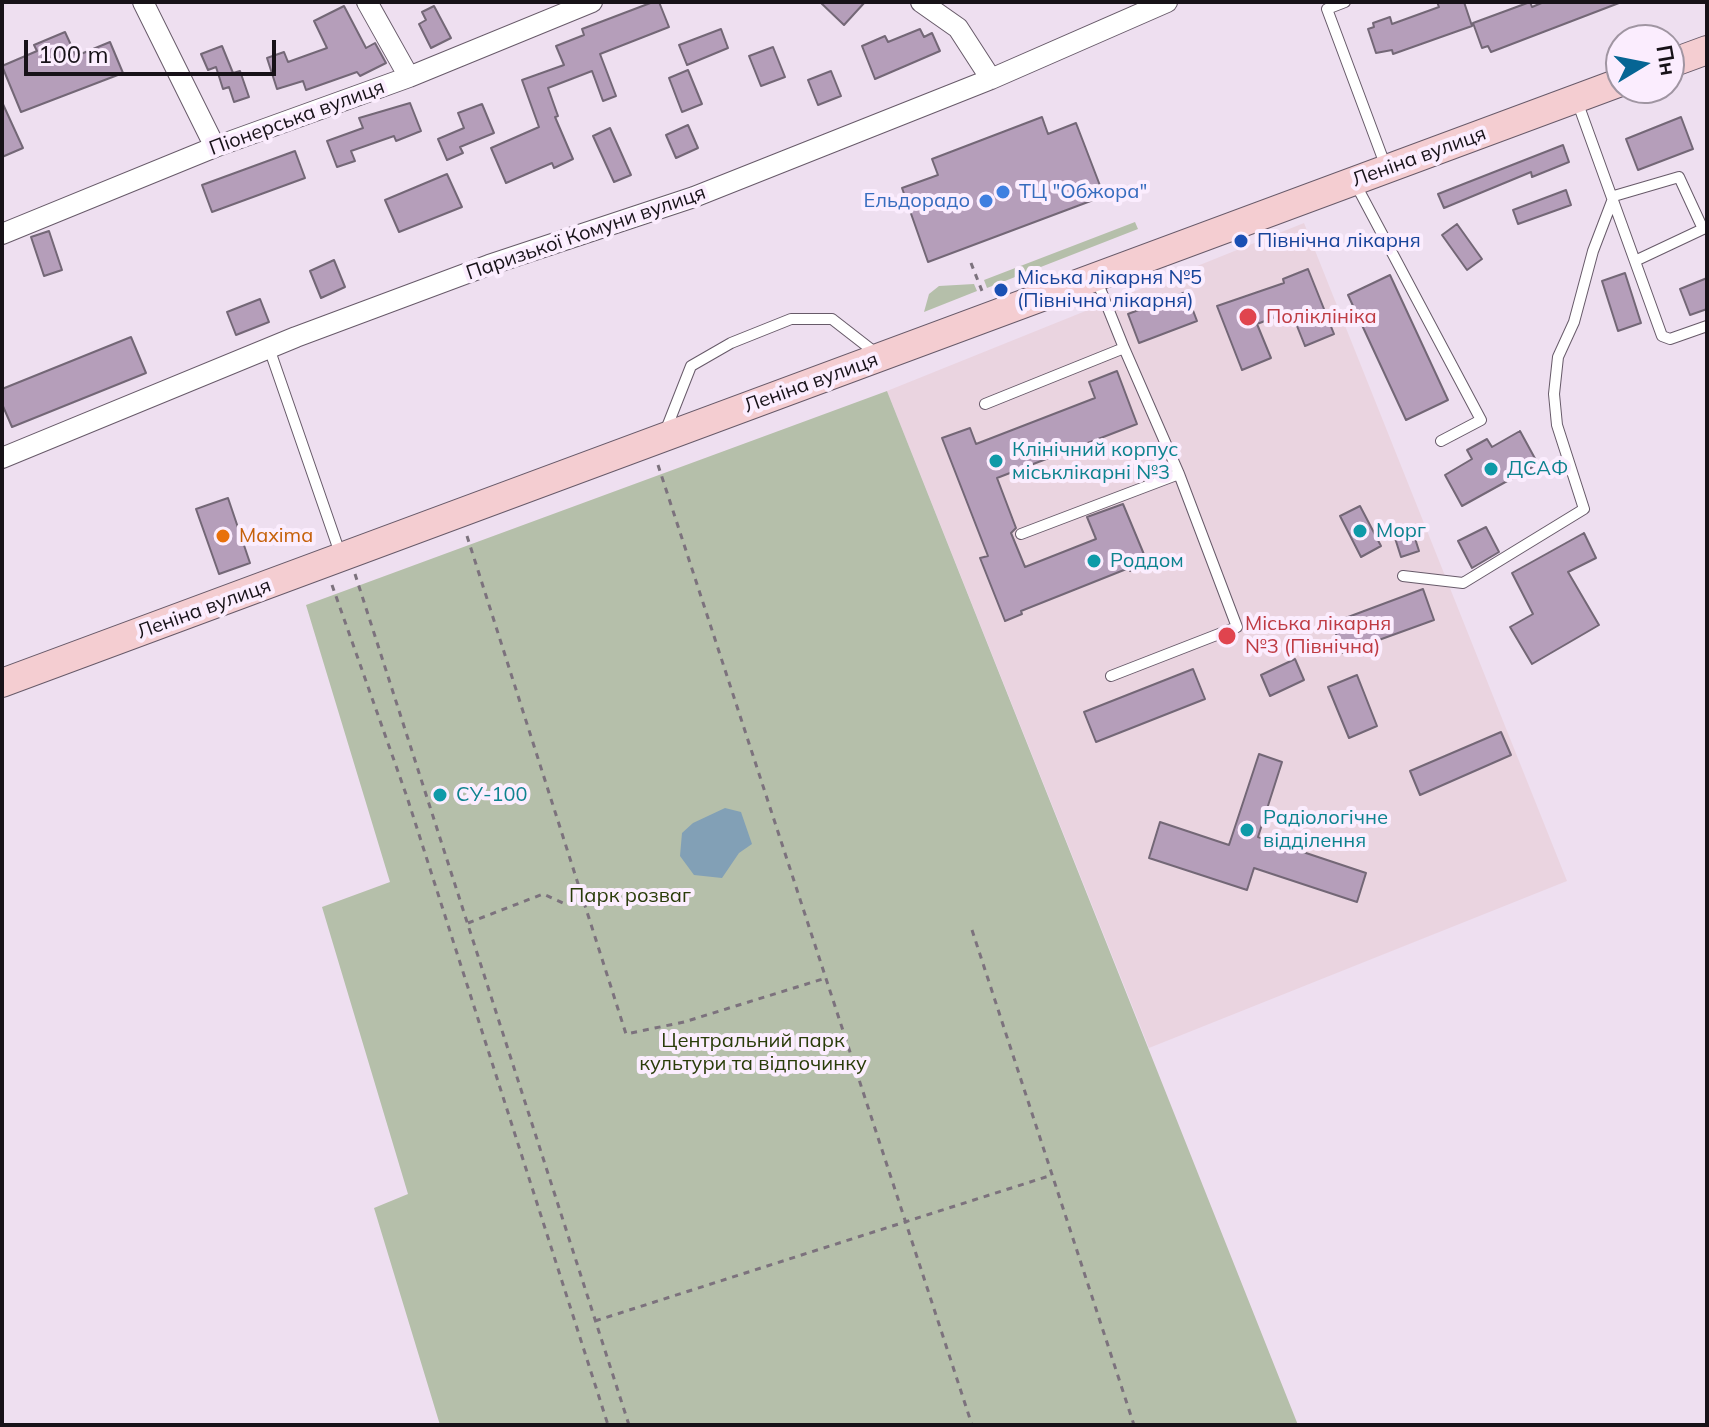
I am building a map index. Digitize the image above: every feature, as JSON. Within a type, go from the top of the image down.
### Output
[{"type":"main road","points":[[1685,60],[1705,54]]},
{"type":"main road","name":"Леніна вулиця","points":[[2,683],[1605,88]]},
{"type":"street","points":[[143,2],[215,147]]},
{"type":"street","points":[[367,2],[409,77]]},
{"type":"street","name":"Піонерська вулиця","points":[[2,234],[215,147],[409,77],[592,2]]},
{"type":"street","points":[[921,2],[958,28],[991,79]]},
{"type":"street","name":"Паризької Комуни вулиця","points":[[2,458],[269,348],[489,265],[694,197],[991,79],[1164,2]]},
{"type":"lane","points":[[1345,2],[1327,9],[1387,169]]},
{"type":"lane","points":[[1577,99],[1662,336],[1678,337],[1707,326]]},
{"type":"lane","points":[[1614,196],[1679,177],[1703,229],[1635,261]]},
{"type":"lane","points":[[1354,181],[1481,420],[1441,441]]},
{"type":"lane","points":[[1403,576],[1463,583],[1584,509],[1557,425],[1554,394],[1558,357],[1574,322],[1593,251],[1614,196]]},
{"type":"lane","points":[[1096,278],[1179,474],[1237,627],[1111,676]]},
{"type":"lane","points":[[657,440],[691,366],[731,343],[791,319],[832,319],[881,357]]},
{"type":"lane","points":[[269,348],[338,559]]},
{"type":"lane","points":[[985,404],[1124,348]]},
{"type":"lane","points":[[1021,534],[1179,474]]},
{"type":"path","points":[[971,263],[982,291]]},
{"type":"path","points":[[657,440],[826,978],[972,1425]]},
{"type":"path","points":[[459,513],[626,1034],[684,1022],[826,978]]},
{"type":"path","points":[[338,559],[468,923],[629,1425]]},
{"type":"path","points":[[338,559],[407,797],[608,1425]]},
{"type":"path","points":[[468,923],[543,894],[565,904],[583,897]]},
{"type":"path","points":[[972,930],[1134,1425]]},
{"type":"path","points":[[595,1321],[1052,1175]]},
{"type":"shaded area","name":"Міська лікарня №3 (Північна)","points":[[1304,223],[1567,881],[1149,1048],[887,391]]},
{"type":"green space","points":[[1135,222],[1138,229],[987,288],[984,280]]},
{"type":"green space","points":[[974,284],[977,291],[924,312],[929,294],[939,286]]},
{"type":"green space","name":"Центральний парк культури та відпочинку","points":[[887,391],[1298,1425],[440,1425],[374,1208],[408,1194],[322,907],[390,882],[306,605]]},
{"type":"water","points":[[725,808],[741,812],[752,844],[739,853],[722,878],[694,875],[680,856],[682,833],[693,823]]},
{"type":"building","points":[[659,2],[669,27],[600,54],[616,96],[603,101],[592,71],[548,88],[558,116],[555,117],[573,159],[554,168],[552,163],[506,183],[491,148],[539,127],[522,80],[564,65],[556,46],[584,35],[582,29]]},
{"type":"building","points":[[820,2],[865,2],[844,25]]},
{"type":"building","points":[[1437,2],[1464,2],[1472,26],[1393,54],[1392,50],[1376,53],[1368,29],[1374,27],[1373,23],[1390,17],[1392,24],[1439,7]]},
{"type":"building","points":[[1530,2],[1532,7],[1544,2],[1619,3],[1491,52],[1488,46],[1482,48],[1473,23]]},
{"type":"building","points":[[344,6],[366,48],[375,43],[386,63],[360,76],[357,72],[306,90],[303,81],[277,89],[267,58],[284,52],[288,62],[327,48],[314,21]]},
{"type":"building","points":[[434,6],[451,38],[431,48],[419,24],[426,20],[422,12]]},
{"type":"building","points":[[721,29],[728,48],[687,65],[679,45]]},
{"type":"building","points":[[920,29],[924,37],[932,33],[940,51],[875,79],[862,46],[885,36],[888,42]]},
{"type":"building","points":[[65,32],[76,56],[110,42],[123,73],[21,112],[2,66],[37,51],[34,45]]},
{"type":"building","points":[[222,46],[233,73],[240,71],[249,97],[234,102],[229,87],[223,89],[216,67],[208,70],[201,54]]},
{"type":"building","points":[[773,47],[785,77],[761,86],[749,56]]},
{"type":"building","points":[[688,70],[702,104],[682,112],[669,78]]},
{"type":"building","points":[[831,71],[841,96],[818,105],[808,80]]},
{"type":"building","points":[[2,102],[23,148],[2,157]]},
{"type":"building","points":[[410,103],[421,131],[396,141],[394,136],[351,151],[355,161],[337,167],[327,141],[363,128],[359,118]]},
{"type":"building","points":[[482,104],[494,133],[460,147],[463,153],[447,160],[438,139],[464,128],[458,113]]},
{"type":"building","name":"ТЦ \"Обжора\"","points":[[1042,117],[1048,134],[1076,123],[1104,196],[928,262],[902,188],[938,175],[932,159]]},
{"type":"building","points":[[1681,117],[1693,149],[1638,170],[1626,139]]},
{"type":"building","points":[[688,125],[698,148],[676,158],[666,135]]},
{"type":"building","points":[[610,128],[631,175],[614,182],[593,136]]},
{"type":"building","points":[[1563,145],[1569,162],[1532,177],[1531,172],[1444,208],[1438,194]]},
{"type":"building","points":[[295,151],[305,178],[212,212],[202,185]]},
{"type":"building","points":[[447,174],[462,207],[399,232],[385,200]]},
{"type":"building","points":[[1566,190],[1571,205],[1518,224],[1513,210]]},
{"type":"building","points":[[1457,224],[1482,259],[1467,270],[1442,235]]},
{"type":"building","points":[[49,231],[62,270],[44,276],[31,237]]},
{"type":"building","points":[[334,260],[345,287],[321,298],[310,271]]},
{"type":"building","name":"Поліклініка","points":[[1308,269],[1334,334],[1305,346],[1291,311],[1257,324],[1271,358],[1242,370],[1217,306],[1284,283],[1283,279]]},
{"type":"building","points":[[1625,273],[1641,323],[1618,331],[1602,281]]},
{"type":"building","points":[[1390,275],[1448,400],[1406,420],[1348,295]]},
{"type":"building","points":[[1707,278],[1707,309],[1690,315],[1680,289]]},
{"type":"building","points":[[1186,292],[1197,321],[1139,343],[1128,314]]},
{"type":"building","points":[[260,299],[269,322],[236,335],[227,312]]},
{"type":"building","points":[[131,337],[146,373],[12,427],[2,404],[2,389]]},
{"type":"building","points":[[1117,371],[1137,424],[997,478],[1016,528],[1011,533],[1025,567],[1096,539],[1087,517],[1123,504],[1148,564],[1130,571],[1129,568],[1021,611],[1022,614],[1005,621],[980,558],[988,556],[942,438],[970,428],[976,444],[1095,398],[1089,382]]},
{"type":"building","name":"ДСАФ","points":[[1520,431],[1538,464],[1462,506],[1445,475],[1472,459],[1467,450],[1487,439],[1492,447]]},
{"type":"building","name":"Maxima","points":[[228,498],[250,563],[219,574],[196,509]]},
{"type":"building","name":"Морг","points":[[1360,506],[1381,546],[1361,557],[1340,516]]},
{"type":"building","points":[[1486,527],[1499,552],[1472,568],[1458,541]]},
{"type":"building","points":[[1413,532],[1419,551],[1401,557],[1395,538]]},
{"type":"building","points":[[1584,533],[1596,558],[1568,572],[1599,625],[1532,664],[1510,627],[1533,614],[1512,573]]},
{"type":"building","points":[[1423,589],[1434,620],[1343,653],[1332,623]]},
{"type":"building","points":[[1295,659],[1304,680],[1270,696],[1261,675]]},
{"type":"building","points":[[1193,669],[1205,699],[1096,742],[1084,712]]},
{"type":"building","points":[[1357,675],[1377,726],[1349,738],[1328,687]]},
{"type":"building","points":[[1501,732],[1511,755],[1420,795],[1410,771]]},
{"type":"building","name":"Радіологічне відділення","points":[[1259,754],[1282,762],[1258,837],[1366,873],[1357,902],[1254,868],[1247,890],[1149,858],[1160,822],[1229,845]]},
{"type":"place","name":"ТЦ \"Обжора\"","points":[[1003,192]]},
{"type":"place","name":"Ельдорадо","points":[[986,201]]},
{"type":"place","name":"Північна лікарня","points":[[1241,241]]},
{"type":"place","name":"Міська лікарня №5 (Північна лікарня)","points":[[1001,290]]},
{"type":"place","name":"Поліклініка","points":[[1248,317]]},
{"type":"place","name":"Клінічний корпус міськлікарні №3","points":[[996,461]]},
{"type":"place","name":"ДСАФ","points":[[1491,469]]},
{"type":"place","name":"Морг","points":[[1360,531]]},
{"type":"place","name":"Maxima","points":[[223,536]]},
{"type":"place","name":"Роддом","points":[[1094,561]]},
{"type":"place","name":"Міська лікарня №3 (Північна)","points":[[1227,636]]},
{"type":"place","name":"СУ-100","points":[[440,795]]},
{"type":"place","name":"Радіологічне відділення","points":[[1247,830]]},
{"type":"park label","name":"Парк розваг","points":[[630,896]]}]
